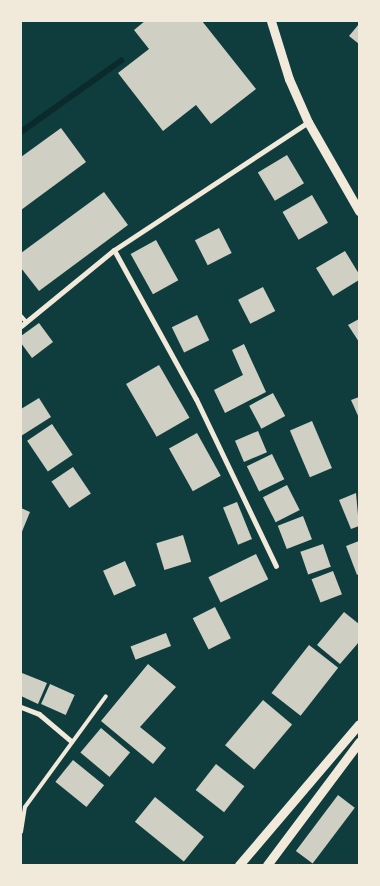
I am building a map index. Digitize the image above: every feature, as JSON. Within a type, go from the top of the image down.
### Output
[{"type":"street","points":[[271,21],[289,79],[308,122],[359,211]]},
{"type":"street","points":[[24,324],[114,250],[308,122]]},
{"type":"street","points":[[114,250],[196,399],[276,566]]},
{"type":"street","points":[[21,707],[38,714],[71,741]]},
{"type":"street","points":[[239,865],[359,724]]},
{"type":"street","points":[[267,865],[359,742]]},
{"type":"lane","points":[[21,316],[24,324]]},
{"type":"lane","points":[[21,832],[22,812],[71,741],[106,696]]},
{"type":"building","points":[[145,21],[202,21],[256,89],[211,124],[196,105],[163,131],[118,73],[149,49],[134,30]]},
{"type":"building","points":[[359,24],[359,44],[349,36]]},
{"type":"building","points":[[61,128],[86,162],[21,210],[21,157]]},
{"type":"building","points":[[287,155],[304,183],[275,201],[258,173]]},
{"type":"building","points":[[104,192],[128,225],[39,291],[21,268],[21,253]]},
{"type":"building","points":[[312,195],[328,223],[299,240],[283,212]]},
{"type":"building","points":[[219,228],[232,253],[208,265],[195,240]]},
{"type":"building","points":[[156,240],[178,280],[153,294],[131,254]]},
{"type":"building","points":[[345,251],[359,274],[359,280],[333,296],[316,268]]},
{"type":"building","points":[[263,287],[275,311],[250,324],[238,300]]},
{"type":"building","points":[[197,315],[209,340],[184,352],[172,327]]},
{"type":"building","points":[[359,319],[359,342],[348,325]]},
{"type":"building","points":[[39,323],[53,342],[32,358],[21,343],[21,336]]},
{"type":"building","points":[[244,344],[266,392],[225,413],[214,390],[243,375],[232,350]]},
{"type":"building","points":[[159,365],[190,418],[157,437],[126,384]]},
{"type":"building","points":[[273,393],[285,416],[261,429],[249,406]]},
{"type":"building","points":[[359,397],[359,418],[351,400]]},
{"type":"building","points":[[39,398],[51,417],[21,436],[21,409]]},
{"type":"building","points":[[312,421],[332,468],[310,477],[290,430]]},
{"type":"building","points":[[52,424],[73,455],[48,471],[27,441]]},
{"type":"building","points":[[258,431],[267,452],[244,462],[235,441]]},
{"type":"building","points":[[197,433],[221,476],[193,491],[169,449]]},
{"type":"building","points":[[272,454],[284,479],[259,491],[247,466]]},
{"type":"building","points":[[73,467],[91,494],[69,508],[51,482]]},
{"type":"building","points":[[287,485],[300,510],[276,522],[263,497]]},
{"type":"building","points":[[356,493],[359,526],[351,529],[339,500]]},
{"type":"building","points":[[237,502],[252,539],[238,545],[223,508]]},
{"type":"building","points":[[21,508],[30,512],[21,534]]},
{"type":"building","points":[[303,516],[312,539],[287,549],[278,526]]},
{"type":"building","points":[[183,535],[191,562],[164,570],[156,543]]},
{"type":"building","points":[[359,541],[359,574],[357,575],[346,546]]},
{"type":"building","points":[[323,544],[331,567],[308,575],[300,552]]},
{"type":"building","points":[[256,554],[268,579],[221,602],[208,577]]},
{"type":"building","points":[[125,561],[136,586],[114,595],[103,571]]},
{"type":"building","points":[[333,571],[342,594],[320,603],[312,579]]},
{"type":"building","points":[[215,607],[231,638],[209,650],[193,618]]},
{"type":"building","points":[[344,612],[359,624],[359,642],[340,664],[317,645]]},
{"type":"building","points":[[166,633],[171,646],[136,660],[131,647]]},
{"type":"building","points":[[309,645],[338,668],[301,716],[271,693]]},
{"type":"building","points":[[148,664],[176,687],[140,727],[166,748],[153,764],[101,721]]},
{"type":"building","points":[[22,673],[47,683],[38,704],[21,696]]},
{"type":"building","points":[[50,684],[75,695],[66,715],[41,704]]},
{"type":"building","points":[[263,700],[292,724],[254,770],[225,745]]},
{"type":"building","points":[[101,728],[130,752],[110,777],[80,753]]},
{"type":"building","points":[[73,760],[104,785],[86,807],[55,782]]},
{"type":"building","points":[[216,764],[244,786],[224,812],[196,790]]},
{"type":"building","points":[[338,795],[355,808],[313,864],[296,851]]},
{"type":"building","points":[[155,797],[204,837],[184,862],[135,822]]},
{"type":"waterway","points":[[21,132],[121,61]]}]
